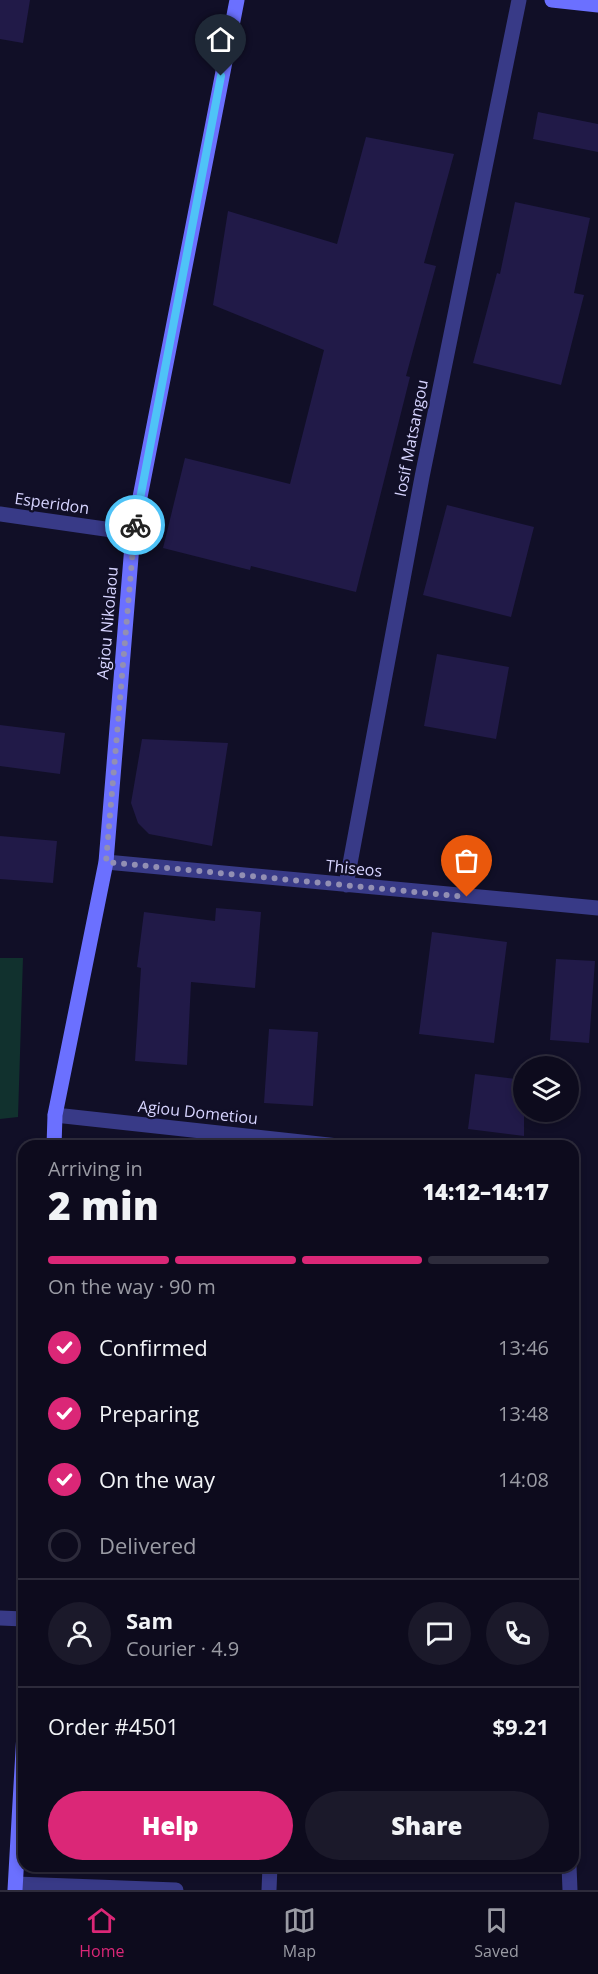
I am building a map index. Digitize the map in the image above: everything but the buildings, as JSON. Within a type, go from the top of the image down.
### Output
[{"type":"street","name":"Agiou Nikolaou","points":[[54,1140],[55,1115],[106,862],[134,533],[237,0]]},
{"type":"street","name":"Iosif Matsangou","points":[[346,885],[422,477],[519,0]]},
{"type":"street","points":[[552,0],[598,5]]},
{"type":"street","name":"Esperidon","points":[[0,514],[134,533]]},
{"type":"street","name":"Thiseos","points":[[106,862],[598,908]]},
{"type":"street","name":"Agiou Dometiou","points":[[55,1115],[283,1140]]},
{"type":"street","points":[[0,1618],[18,1619]]},
{"type":"street","points":[[18,1836],[15,1887],[176,1890]]},
{"type":"street","points":[[269,1890],[270,1872]]},
{"type":"street","points":[[569,1872],[570,1890]]},
{"type":"green space","points":[[0,958],[23,958],[18,1117],[0,1119]]},
{"type":"way so far","points":[[135,525],[117,711],[106,862],[467,897]]},
{"type":"route","points":[[135,525],[221,76]]}]
